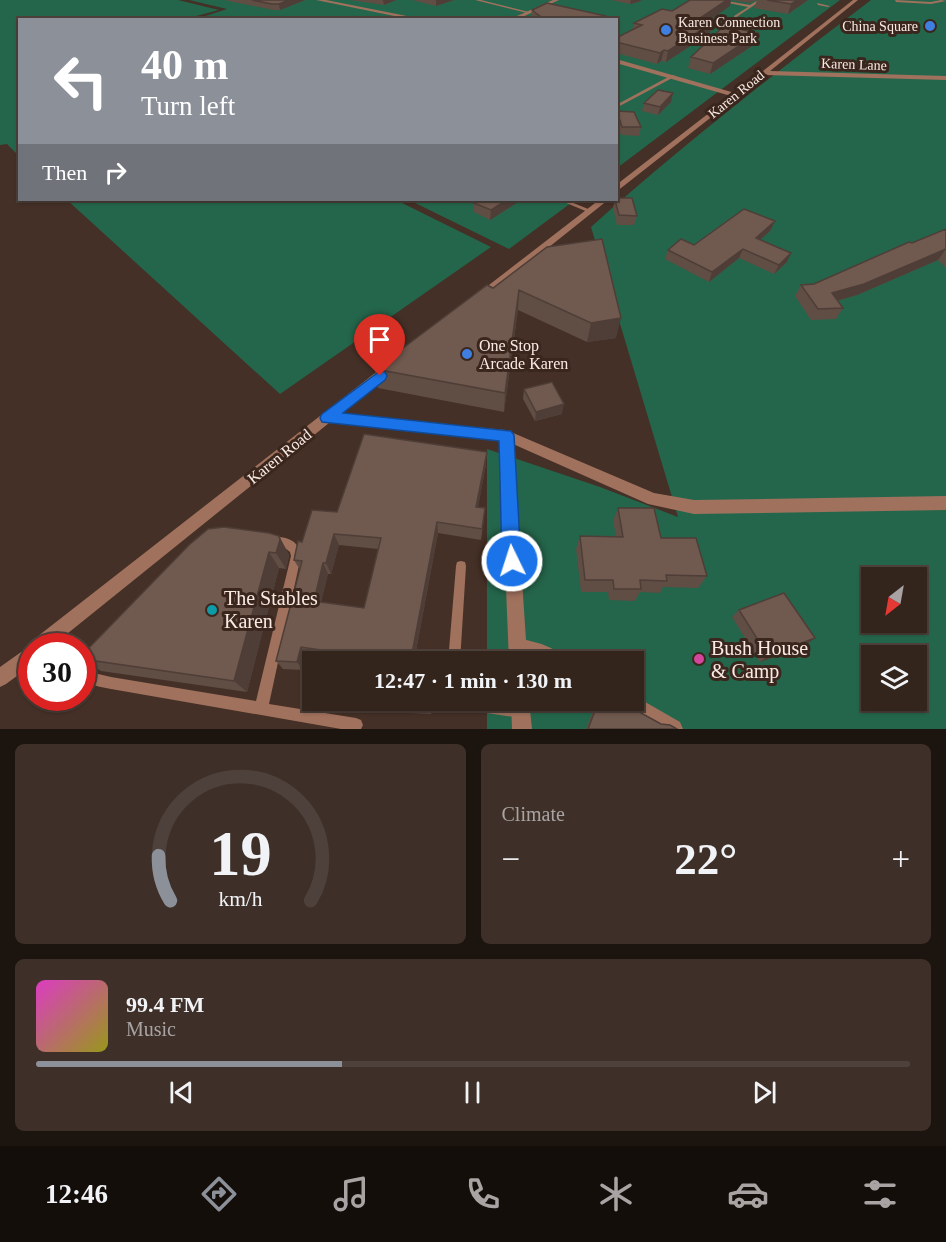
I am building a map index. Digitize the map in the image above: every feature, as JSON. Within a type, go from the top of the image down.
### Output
[{"type":"street","points":[[318,0],[414,18]]},
{"type":"street","points":[[514,18],[557,0]]},
{"type":"street","name":"Karen Road","points":[[618,188],[856,0]]},
{"type":"street","points":[[618,62],[735,95]]},
{"type":"street","name":"Karen Lane","points":[[762,73],[946,78]]},
{"type":"street","points":[[472,303],[603,201]]},
{"type":"street","name":"Karen Road","points":[[55,633],[397,362]]},
{"type":"street","points":[[327,418],[506,435],[653,500],[673,505],[731,507],[946,503]]},
{"type":"street","points":[[506,435],[517,651]]},
{"type":"street","points":[[0,678],[18,664]]},
{"type":"street","points":[[643,711],[673,729]]},
{"type":"lane","points":[[477,0],[527,12]]},
{"type":"lane","points":[[716,0],[749,6]]},
{"type":"lane","points":[[735,17],[760,0]]},
{"type":"lane","points":[[896,1],[931,3],[946,0]]},
{"type":"lane","points":[[818,4],[828,6]]},
{"type":"lane","points":[[618,106],[674,76]]},
{"type":"lane","points":[[565,201],[590,211]]},
{"type":"lane","points":[[260,540],[282,542],[293,546],[296,550],[261,709]]},
{"type":"lane","points":[[454,651],[461,566]]},
{"type":"lane","points":[[96,679],[356,725]]},
{"type":"lane","points":[[504,711],[521,714]]},
{"type":"green space","points":[[0,0],[178,0],[219,10],[189,18],[18,18],[18,155],[7,144],[0,145]]},
{"type":"green space","points":[[189,0],[840,0],[618,167],[618,18],[199,18],[227,9]]},
{"type":"green space","points":[[871,0],[946,0],[946,729],[487,729],[487,711],[644,711],[644,651],[487,651],[487,449],[600,487],[678,517],[591,227],[693,139]]},
{"type":"green space","points":[[68,201],[398,201],[491,247],[280,394]]},
{"type":"green space","points":[[411,201],[574,201],[509,249]]},
{"type":"building","points":[[252,0],[289,0],[272,4]]},
{"type":"building","points":[[690,0],[727,0],[697,20],[712,23],[668,51],[664,50],[660,53],[618,42],[618,37],[642,25],[634,23],[662,9],[672,11]]},
{"type":"building","points":[[767,0],[797,0],[791,4]]},
{"type":"building","points":[[547,3],[606,16],[606,18],[542,18],[532,10]]},
{"type":"building","points":[[724,26],[758,33],[713,63],[691,57]]},
{"type":"building","points":[[658,90],[673,93],[660,107],[644,103]]},
{"type":"building","points":[[618,111],[634,112],[641,127],[622,127]]},
{"type":"building","points":[[618,198],[632,198],[637,216],[619,215],[615,201],[618,201]]},
{"type":"building","points":[[478,201],[505,201],[491,210],[474,203]]},
{"type":"building","points":[[744,209],[775,221],[756,238],[791,253],[779,265],[743,249],[712,272],[668,250],[681,239],[694,245]]},
{"type":"building","points":[[946,229],[946,249],[864,284],[832,293],[843,308],[818,309],[801,285],[814,284],[909,242],[912,243]]},
{"type":"building","points":[[602,239],[621,318],[591,323],[519,290],[505,393],[375,369],[487,285],[493,288],[547,247]]},
{"type":"building","points":[[552,382],[564,404],[536,412],[524,389]]},
{"type":"building","points":[[364,434],[487,452],[476,507],[485,508],[482,529],[437,522],[413,651],[328,651],[301,647],[297,662],[276,661],[302,561],[294,560],[298,541],[302,542],[312,510],[337,512]],"holes":[[[334,534],[381,538],[364,608],[314,601],[323,563],[326,563]]]},
{"type":"building","points":[[618,508],[654,508],[661,538],[696,538],[707,576],[666,575],[667,581],[640,580],[641,589],[614,589],[613,580],[585,580],[580,536],[623,537]]},
{"type":"building","name":"The Stables Karen","points":[[224,527],[269,533],[279,536],[280,540],[276,553],[269,552],[234,681],[96,661],[96,641],[189,545],[208,529]]},
{"type":"building","points":[[784,593],[815,638],[768,656],[739,610]]},
{"type":"building","points":[[595,711],[637,711],[661,724],[677,729],[588,729]]},
{"type":"place","name":"China Square","points":[[930,26]]},
{"type":"place","name":"Karen Connection Business Park","points":[[666,30]]},
{"type":"place","name":"One Stop Arcade Karen","points":[[467,354]]},
{"type":"place","name":"The Stables Karen","points":[[212,610]]},
{"type":"place","name":"Bush House & Camp","points":[[699,659]]},
{"type":"route","points":[[380,376],[327,418],[506,435],[512,561]]}]
